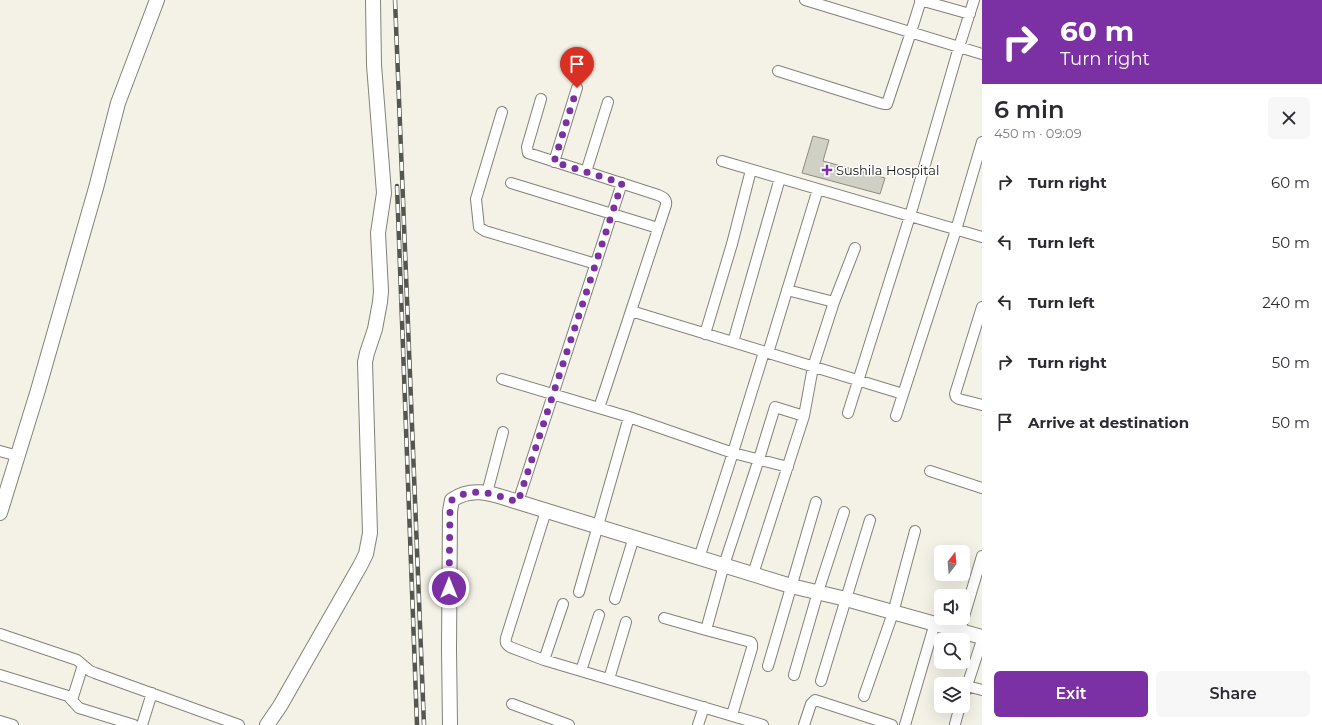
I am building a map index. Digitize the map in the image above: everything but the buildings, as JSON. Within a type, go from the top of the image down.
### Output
[{"type":"street","points":[[0,513],[3,496],[18,456],[96,188],[118,103],[157,0]]},
{"type":"street","points":[[267,725],[280,706],[360,566],[366,554],[370,533],[366,362],[367,353],[375,329],[380,302],[381,291],[378,233],[384,193],[374,65],[373,0]]},
{"type":"street","points":[[805,0],[982,54]]},
{"type":"street","points":[[778,71],[887,104],[920,0],[970,14]]},
{"type":"street","points":[[848,413],[910,216],[959,46],[974,0]]},
{"type":"street","points":[[554,162],[577,88]]},
{"type":"street","points":[[541,99],[528,143],[528,153],[658,195],[666,201],[666,205],[599,408]]},
{"type":"street","points":[[586,172],[608,102]]},
{"type":"street","points":[[502,112],[476,199],[479,227],[485,231],[596,264]]},
{"type":"street","points":[[896,416],[956,230],[982,142]]},
{"type":"street","points":[[722,161],[982,237]]},
{"type":"street","points":[[705,334],[732,244],[751,170]]},
{"type":"street","points":[[733,342],[780,178]]},
{"type":"street","points":[[511,183],[658,228]]},
{"type":"street","points":[[518,502],[622,183]]},
{"type":"street","points":[[699,558],[787,290],[818,189]]},
{"type":"street","points":[[753,574],[804,416],[813,367],[834,302],[855,248]]},
{"type":"street","points":[[787,290],[834,302]]},
{"type":"street","points":[[982,307],[955,394],[959,399],[982,405]]},
{"type":"street","points":[[631,311],[903,394]]},
{"type":"street","points":[[502,379],[629,417],[733,453],[788,467]]},
{"type":"street","points":[[706,630],[724,565],[775,406],[804,416]]},
{"type":"street","points":[[579,592],[629,417]]},
{"type":"street","points":[[487,493],[503,432]]},
{"type":"street","points":[[0,451],[18,456]]},
{"type":"street","points":[[930,472],[982,488]]},
{"type":"street","points":[[450,725],[450,505],[452,500],[457,497],[472,492],[487,493],[599,526],[791,586],[846,599],[934,624]]},
{"type":"street","points":[[768,666],[816,502]]},
{"type":"street","points":[[546,511],[505,641],[506,645],[544,660],[763,725]]},
{"type":"street","points":[[794,675],[818,592],[844,512]]},
{"type":"street","points":[[822,681],[870,520]]},
{"type":"street","points":[[864,696],[893,613],[915,531]]},
{"type":"street","points":[[615,598],[634,537]]},
{"type":"street","points":[[960,630],[982,556]]},
{"type":"street","points":[[544,660],[563,604]]},
{"type":"street","points":[[581,671],[599,615]]},
{"type":"street","points":[[664,618],[747,640],[752,644],[732,715]]},
{"type":"street","points":[[609,679],[626,622]]},
{"type":"street","points":[[905,725],[935,625]]},
{"type":"street","points":[[939,625],[960,630],[982,639],[970,677]]},
{"type":"street","points":[[0,634],[77,660],[90,671],[239,725]]},
{"type":"street","points":[[72,700],[83,665]]},
{"type":"street","points":[[0,675],[68,696],[79,708],[134,725]]},
{"type":"street","points":[[970,687],[982,690]]},
{"type":"street","points":[[142,725],[152,693]]},
{"type":"street","points":[[804,725],[811,704],[815,700],[892,725]]},
{"type":"street","points":[[512,704],[569,725]]},
{"type":"street","points":[[698,725],[704,707]]},
{"type":"street","points":[[955,724],[958,713]]},
{"type":"street","points":[[0,721],[13,725]]},
{"type":"railway","points":[[395,0],[424,725]]},
{"type":"railway","points":[[397,186],[417,725]]},
{"type":"place","name":"Sushila Hospital","points":[[827,170]]},
{"type":"route","points":[[449,588],[450,505],[452,500],[472,492],[480,492],[518,502],[622,183],[554,162],[577,88]]}]
